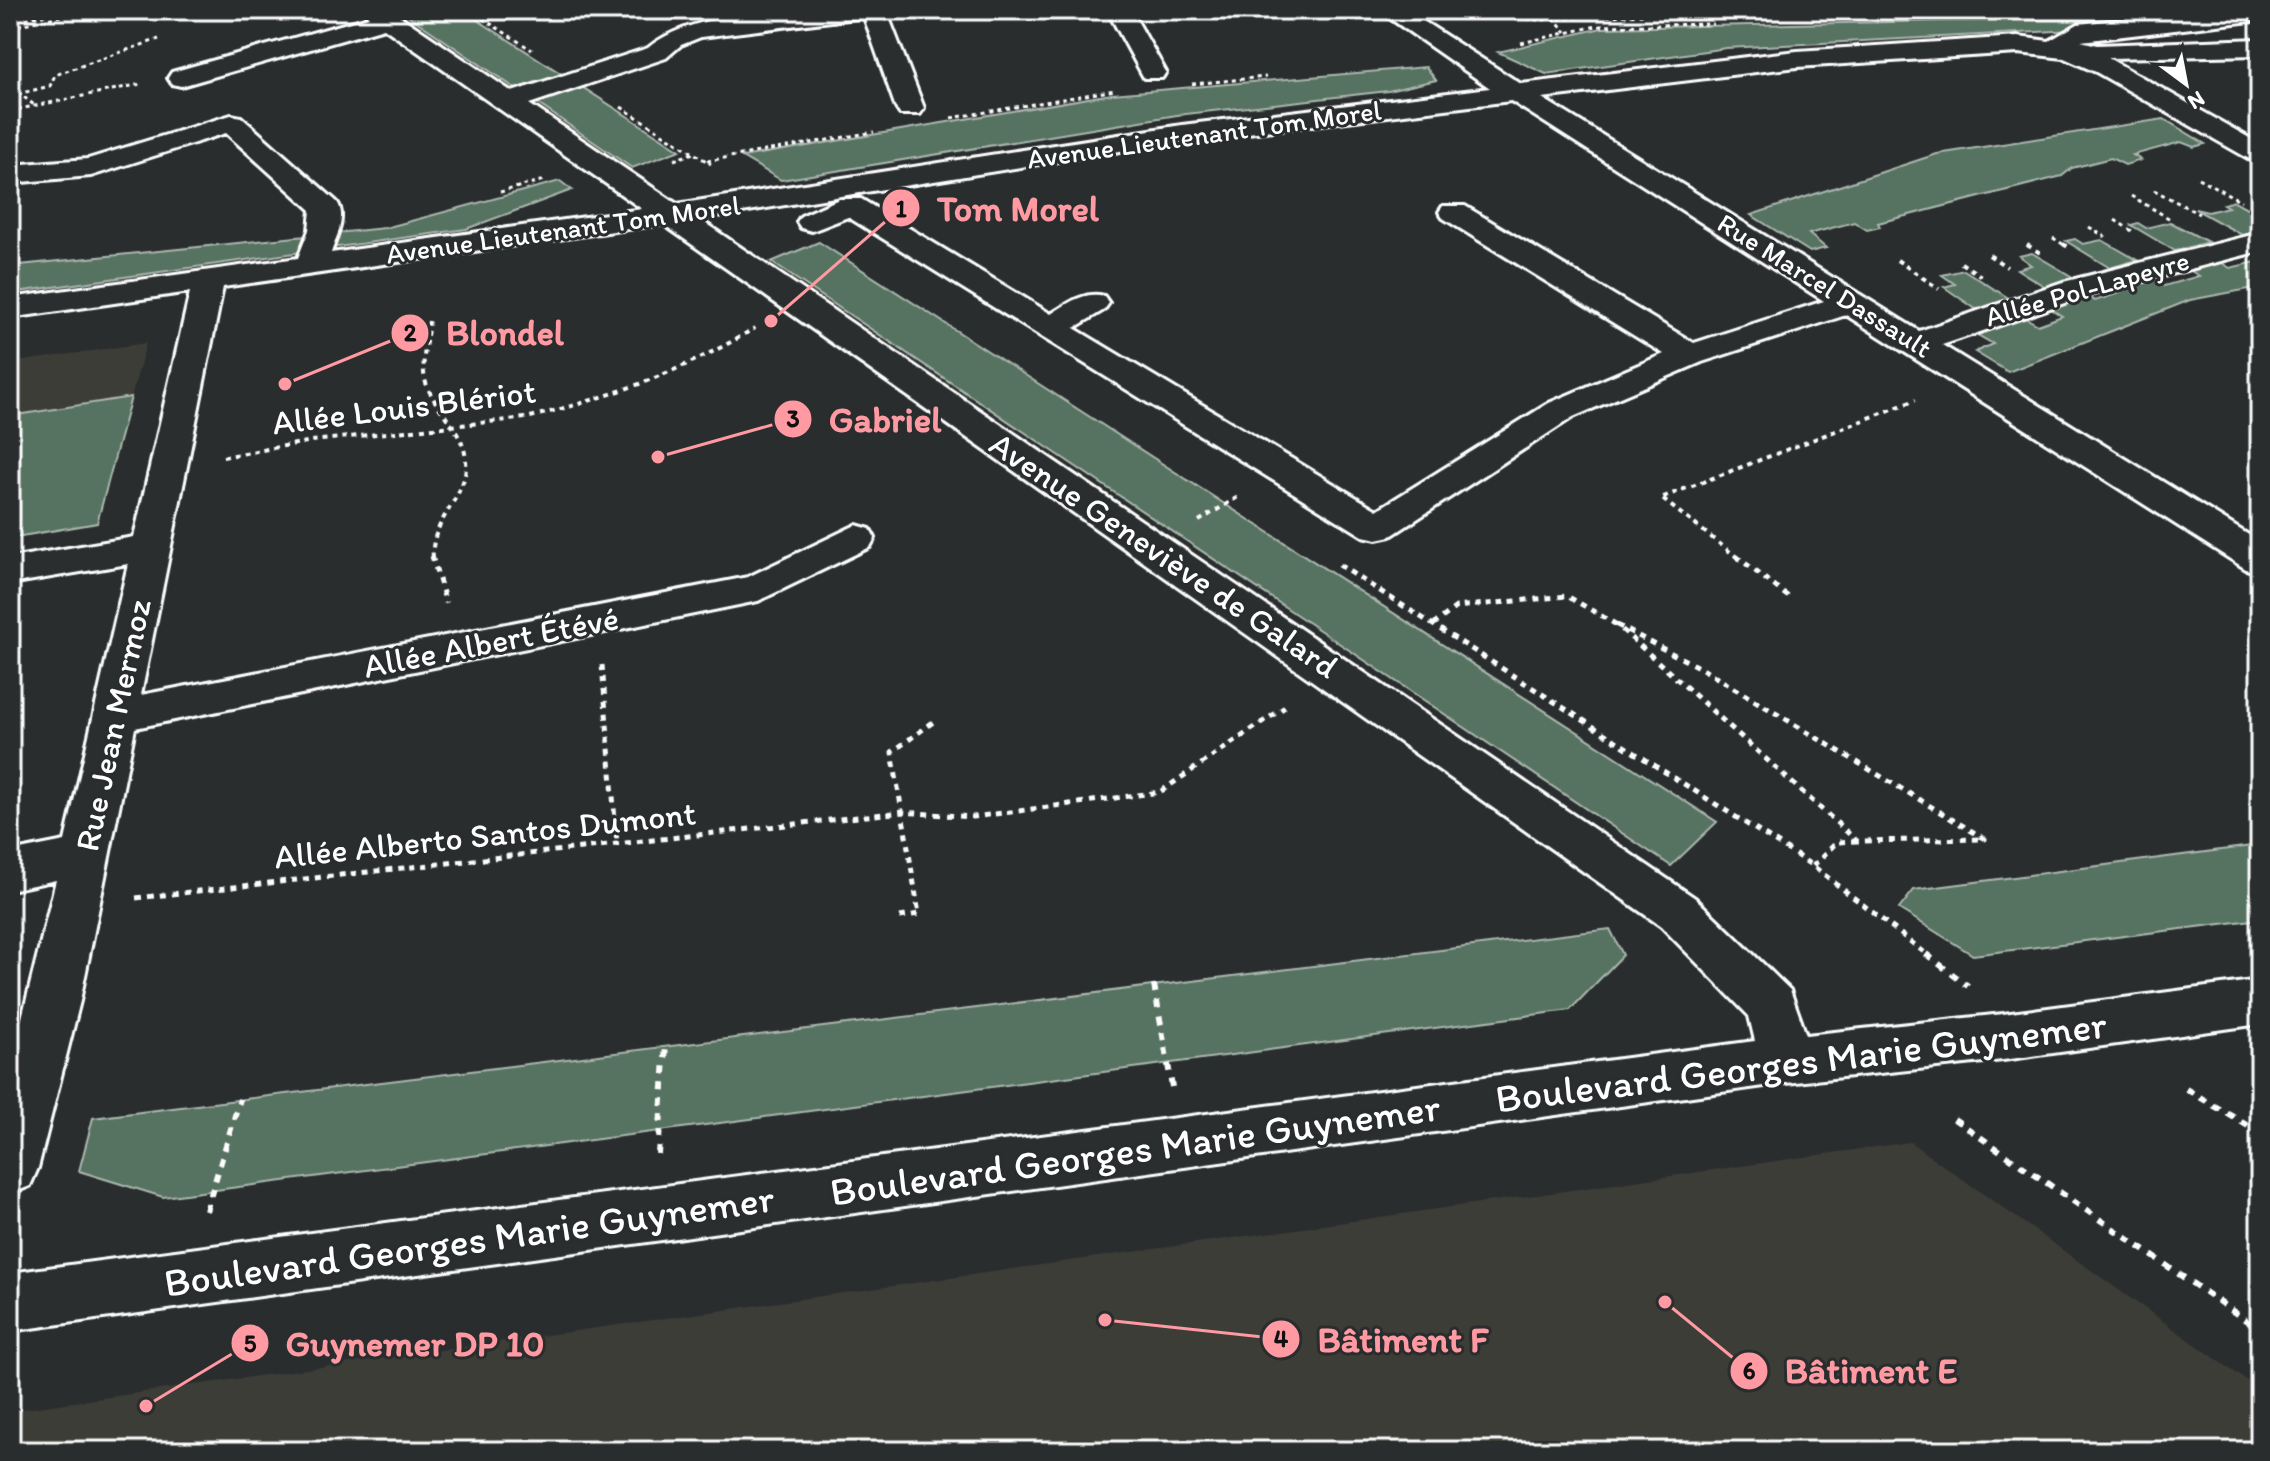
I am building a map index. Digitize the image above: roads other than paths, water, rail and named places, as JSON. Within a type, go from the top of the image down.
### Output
[{"type":"street","points":[[517,99],[657,53],[672,40],[696,30],[864,10]]},
{"type":"street","points":[[874,10],[910,108]]},
{"type":"street","points":[[1119,10],[1153,72]]},
{"type":"street","name":"Rue Marcel Dassault","points":[[1390,10],[2260,560]]},
{"type":"street","points":[[2260,13],[2078,32],[2060,44],[2098,53],[2260,47]]},
{"type":"street","points":[[311,265],[324,230],[326,208],[218,107],[181,78],[382,14]]},
{"type":"street","name":"Avenue Geneviève de Galard","points":[[382,14],[517,99],[668,213],[1337,672],[1678,912],[1772,1006],[1786,1060]]},
{"type":"street","name":"Avenue Lieutenant Tom Morel","points":[[10,308],[668,213],[1182,133],[1797,59],[2018,45],[2069,51],[2105,66],[2260,156]]},
{"type":"street","points":[[10,174],[91,167],[218,107]]},
{"type":"street","points":[[804,225],[850,205],[1377,527],[1561,410],[1690,355],[1853,302]]},
{"type":"street","points":[[1454,212],[1690,355]]},
{"type":"street","name":"Allée Pol-Lapeyre","points":[[1917,343],[2074,289],[2260,242]]},
{"type":"street","name":"Rue Jean Mermoz","points":[[10,1168],[54,1001],[209,279]]},
{"type":"street","points":[[1050,328],[1093,303]]},
{"type":"street","name":"Allée Albert Étévé","points":[[117,716],[758,588],[856,538]]},
{"type":"street","points":[[10,571],[152,547]]},
{"type":"street","points":[[10,871],[85,855]]},
{"type":"street","name":"Boulevard Georges Marie Guynemer","points":[[10,1302],[1786,1060],[2003,1037],[2260,1002]]},
{"type":"place","name":"Tom Morel","points":[[771,321]]},
{"type":"place","name":"Blondel","points":[[285,384]]},
{"type":"place","name":"Gabriel","points":[[658,457]]},
{"type":"place","name":"Bâtiment E","points":[[1665,1302]]},
{"type":"place","name":"Bâtiment F","points":[[1105,1320]]},
{"type":"place","name":"Guynemer DP 10","points":[[146,1406]]}]
